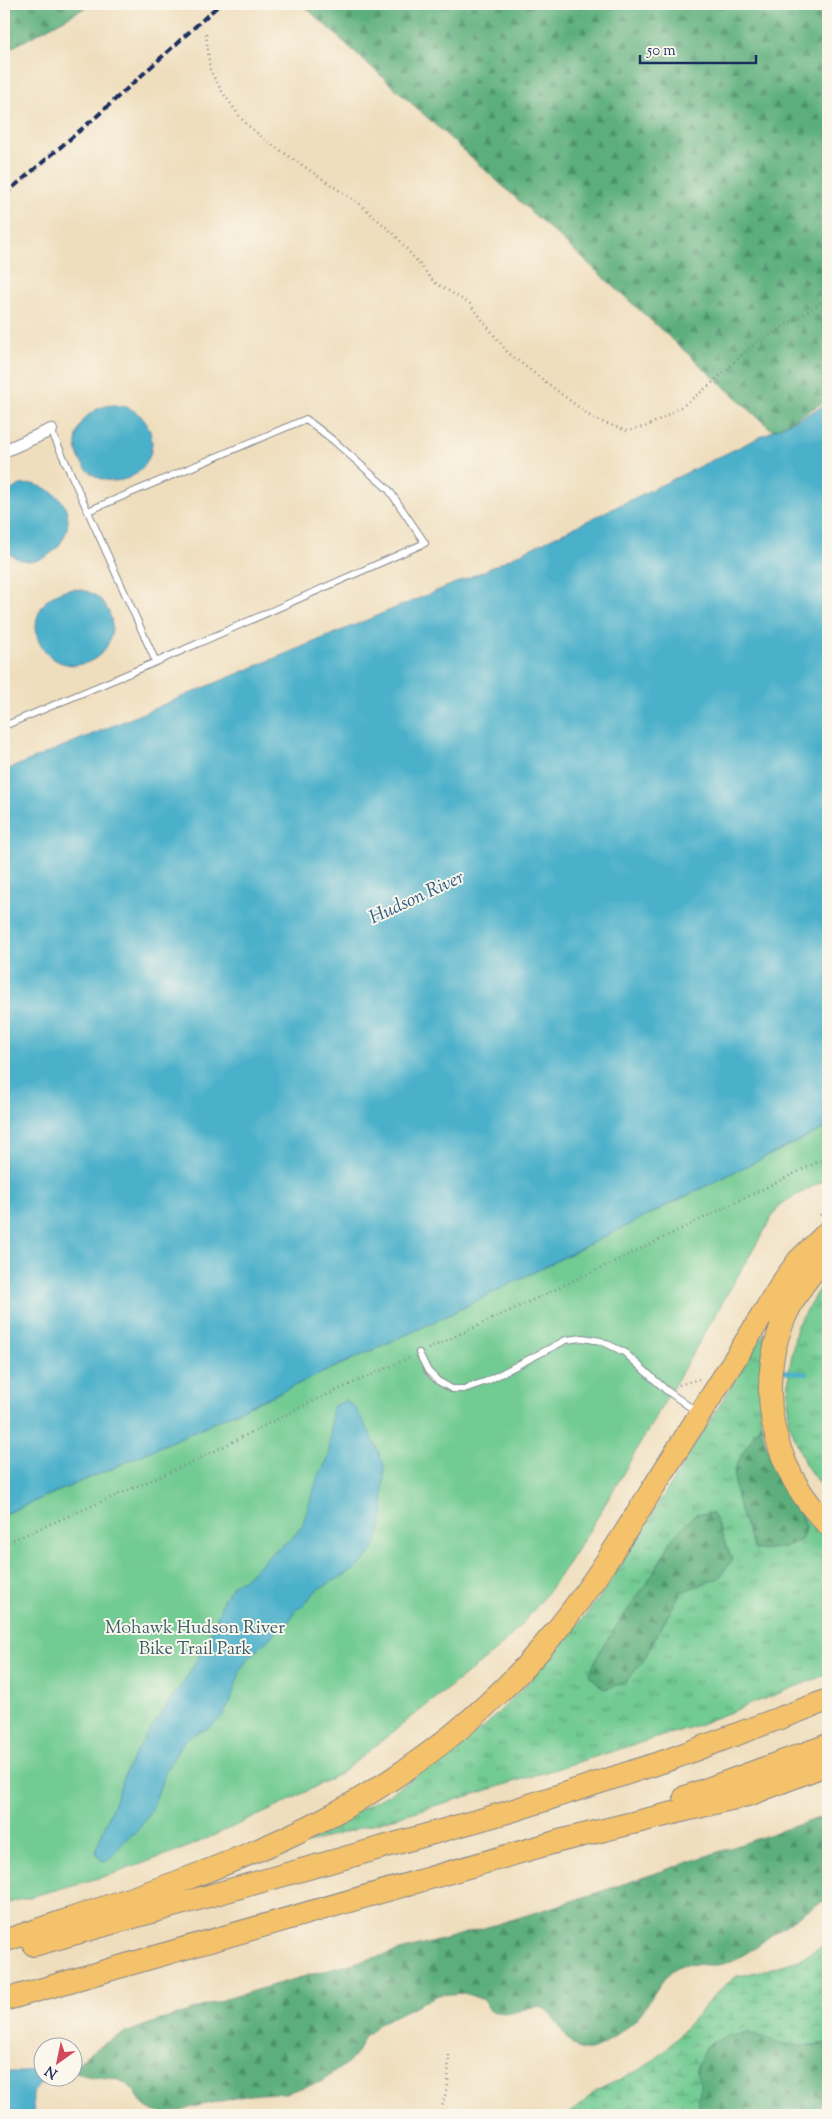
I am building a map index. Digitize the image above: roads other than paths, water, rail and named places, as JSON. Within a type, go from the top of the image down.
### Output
[{"type":"highway","points":[[4,1941],[187,1878],[262,1849],[346,1807],[424,1757],[497,1696],[561,1626],[600,1571],[790,1271],[806,1252],[823,1224]]},
{"type":"highway","points":[[828,1256],[805,1282],[784,1320],[774,1350],[770,1397],[775,1435],[784,1462],[804,1496],[828,1525]]},
{"type":"highway","points":[[4,1954],[516,1810],[668,1760],[828,1700]]},
{"type":"highway","points":[[559,1841],[828,1745]]},
{"type":"highway","points":[[4,2000],[559,1841],[752,1794],[828,1764]]},
{"type":"street","points":[[4,451],[51,430]]},
{"type":"lane","points":[[4,726],[156,662],[425,543],[388,490],[334,441],[306,419],[88,511]]},
{"type":"lane","points":[[51,430],[156,662]]},
{"type":"lane","points":[[419,1353],[428,1371],[438,1381],[452,1389],[464,1390],[487,1381],[566,1340],[583,1338],[601,1341],[624,1352],[661,1387],[700,1414]]},
{"type":"water","name":"Hudson River","points":[[828,404],[828,1127],[432,1323],[113,1468],[4,1514],[4,771],[482,572]]},
{"type":"water","points":[[114,405],[129,408],[141,416],[149,428],[152,443],[149,458],[141,470],[129,478],[114,481],[99,478],[87,470],[79,458],[76,443],[79,428],[87,416],[99,408]]},
{"type":"water","points":[[33,484],[55,494],[66,508],[68,525],[62,540],[52,553],[37,560],[21,560],[4,549],[4,494],[20,485]]},
{"type":"water","points":[[74,589],[89,592],[101,600],[109,612],[112,627],[109,642],[101,654],[89,662],[74,665],[59,662],[47,654],[39,642],[36,627],[39,612],[47,600],[59,592]]},
{"type":"water","points":[[346,1400],[355,1408],[371,1435],[384,1466],[383,1517],[377,1542],[371,1554],[356,1569],[315,1591],[303,1606],[297,1609],[290,1620],[250,1656],[241,1669],[230,1703],[220,1719],[209,1728],[193,1734],[184,1741],[166,1770],[152,1809],[137,1831],[124,1841],[115,1854],[105,1861],[101,1860],[96,1852],[97,1846],[128,1767],[144,1739],[187,1677],[210,1636],[224,1598],[235,1583],[243,1580],[272,1553],[292,1538],[302,1526],[318,1477],[329,1457],[332,1407]]},
{"type":"water","points":[[32,2070],[32,2086],[38,2086],[33,2097],[34,2115],[4,2115],[4,2072]]},
{"type":"waterway","points":[[783,1371],[807,1374]]},
{"type":"railway","points":[[4,195],[97,116],[220,4]]},
{"type":"park label","name":"Mohawk Hudson River Bike Trail Park","points":[[195,1637]]}]
